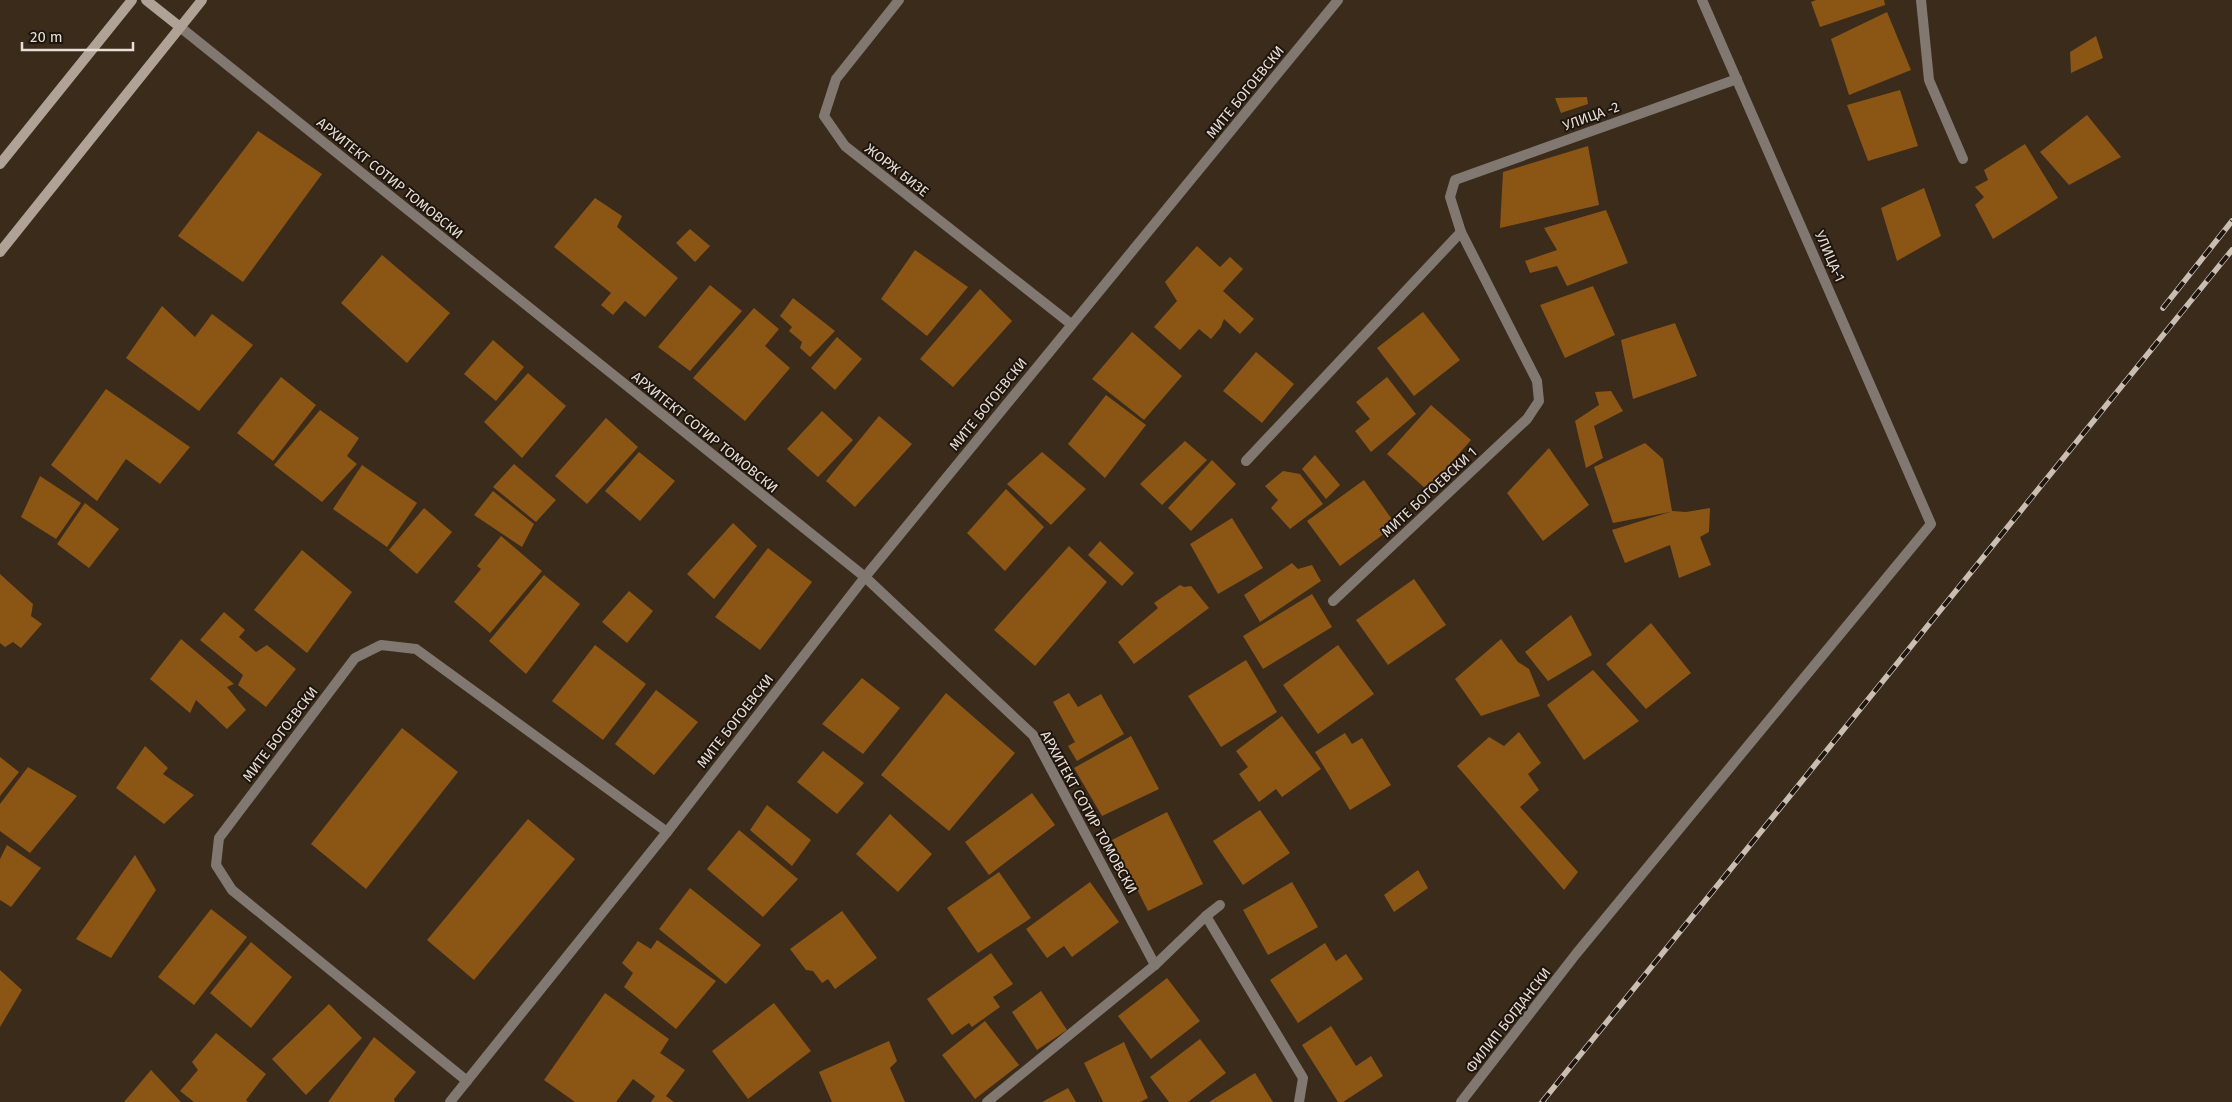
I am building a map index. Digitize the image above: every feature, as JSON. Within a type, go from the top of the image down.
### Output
[{"type":"street","points":[[0,164],[132,0]]},
{"type":"street","name":"АРХИТЕКТ СОТИР ТОМОВСКИ","points":[[146,0],[865,577],[1032,735],[1155,965]]},
{"type":"street","points":[[0,252],[202,0]]},
{"type":"street","name":"ЖОРЖ БИЗЕ","points":[[899,0],[836,79],[824,116],[845,146],[1071,324]]},
{"type":"street","name":"МИТЕ БОГОЕВСКИ","points":[[450,1102],[667,832],[865,577],[1338,0]]},
{"type":"street","name":"УЛИЦА-1","points":[[1702,0],[1932,524]]},
{"type":"street","points":[[1921,0],[1929,80],[1963,159]]},
{"type":"street","name":"УЛИЦА -2","points":[[1461,232],[1450,197],[1454,180],[1737,79]]},
{"type":"street","points":[[1246,461],[1461,232]]},
{"type":"street","name":"МИТЕ БОГОЕВСКИ 1","points":[[1333,601],[1527,419],[1539,401],[1537,381],[1461,232]]},
{"type":"street","name":"ФИЛИП БОГДАНСКИ","points":[[1461,1102],[1576,954],[1932,524]]},
{"type":"street","name":"МИТЕ БОГОЕВСКИ","points":[[467,1081],[232,890],[216,865],[219,838],[355,658],[381,645],[416,649],[667,832]]},
{"type":"street","points":[[987,1102],[1155,965],[1206,916],[1220,906]]},
{"type":"street","points":[[1206,916],[1303,1078],[1299,1102]]},
{"type":"building","points":[[1816,0],[1884,0],[1885,5],[1820,27],[1811,2]]},
{"type":"building","points":[[1887,12],[1911,70],[1849,95],[1831,39]]},
{"type":"building","points":[[2096,36],[2103,58],[2071,73],[2070,52]]},
{"type":"building","points":[[1900,90],[1918,146],[1868,161],[1847,105]]},
{"type":"building","points":[[1587,97],[1588,104],[1561,113],[1555,98]]},
{"type":"building","points":[[2087,115],[2121,157],[2069,185],[2040,152]]},
{"type":"building","points":[[258,131],[322,174],[243,282],[178,236]]},
{"type":"building","points":[[2025,144],[2058,198],[1993,239],[1975,205],[1984,197],[1975,187],[1988,180],[1984,170]]},
{"type":"building","points":[[1588,146],[1599,205],[1500,228],[1503,172]]},
{"type":"building","points":[[1924,188],[1941,236],[1897,261],[1881,208]]},
{"type":"building","points":[[595,198],[622,216],[617,227],[678,278],[645,317],[625,301],[613,315],[601,305],[611,293],[554,247]]},
{"type":"building","points":[[1606,210],[1628,263],[1567,286],[1557,266],[1530,273],[1525,261],[1557,250],[1544,228]]},
{"type":"building","points":[[690,229],[710,246],[695,262],[676,243]]},
{"type":"building","points":[[1197,246],[1220,267],[1230,257],[1243,269],[1223,291],[1254,319],[1240,334],[1224,319],[1221,327],[1211,339],[1199,329],[1180,350],[1154,327],[1177,301],[1165,282]]},
{"type":"building","points":[[915,250],[968,287],[927,336],[881,299]]},
{"type":"building","points":[[382,255],[450,313],[407,363],[341,303]]},
{"type":"building","points":[[710,285],[742,311],[690,371],[658,347]]},
{"type":"building","points":[[1593,286],[1615,335],[1565,358],[1540,305]]},
{"type":"building","points":[[980,289],[1012,321],[953,387],[920,359]]},
{"type":"building","points":[[793,298],[835,331],[810,357],[800,348],[802,342],[789,331],[792,327],[780,316]]},
{"type":"building","points":[[162,306],[195,337],[212,314],[253,345],[199,411],[126,358]]},
{"type":"building","points":[[754,308],[779,329],[765,346],[790,368],[745,421],[693,378]]},
{"type":"building","points":[[1423,312],[1460,360],[1414,396],[1377,348]]},
{"type":"building","points":[[1675,323],[1697,376],[1633,399],[1621,340]]},
{"type":"building","points":[[1132,332],[1182,376],[1144,420],[1092,379]]},
{"type":"building","points":[[837,337],[862,359],[835,390],[811,368]]},
{"type":"building","points":[[493,340],[524,367],[496,401],[464,374]]},
{"type":"building","points":[[1256,352],[1294,384],[1262,423],[1223,391]]},
{"type":"building","points":[[528,373],[566,406],[522,458],[484,422]]},
{"type":"building","points":[[281,377],[316,405],[273,461],[237,433]]},
{"type":"building","points":[[1387,377],[1416,414],[1371,452],[1355,431],[1370,419],[1356,402]]},
{"type":"building","points":[[106,389],[190,447],[160,484],[126,459],[97,501],[51,465]]},
{"type":"building","points":[[1611,391],[1623,411],[1594,426],[1603,458],[1586,468],[1575,421],[1599,405],[1595,392]]},
{"type":"building","points":[[1106,395],[1146,425],[1105,478],[1068,444]]},
{"type":"building","points":[[1431,405],[1471,440],[1427,490],[1387,454]]},
{"type":"building","points":[[320,410],[359,438],[347,456],[357,464],[322,502],[274,465]]},
{"type":"building","points":[[822,411],[853,440],[818,477],[787,449]]},
{"type":"building","points":[[879,416],[912,444],[855,507],[826,481]]},
{"type":"building","points":[[606,418],[638,447],[587,504],[555,476]]},
{"type":"building","points":[[1185,441],[1207,460],[1162,505],[1140,484]]},
{"type":"building","points":[[1645,443],[1663,459],[1672,511],[1686,512],[1710,508],[1709,532],[1700,537],[1711,565],[1679,578],[1670,545],[1625,563],[1612,530],[1670,512],[1613,523],[1594,467]]},
{"type":"building","points":[[1549,448],[1589,505],[1543,541],[1507,493]]},
{"type":"building","points":[[639,452],[675,481],[640,521],[605,491]]},
{"type":"building","points":[[1042,452],[1086,489],[1051,525],[1007,484]]},
{"type":"building","points":[[1315,455],[1340,485],[1326,499],[1302,469]]},
{"type":"building","points":[[1212,460],[1236,484],[1191,531],[1168,508]]},
{"type":"building","points":[[514,464],[556,500],[536,522],[493,487]]},
{"type":"building","points":[[362,465],[417,503],[387,547],[333,509]]},
{"type":"building","points":[[1283,471],[1300,474],[1323,504],[1290,529],[1271,508],[1278,500],[1265,486]]},
{"type":"building","points":[[40,476],[81,503],[56,539],[21,517]]},
{"type":"building","points":[[1364,480],[1396,525],[1340,566],[1307,521]]},
{"type":"building","points":[[1006,489],[1044,527],[1005,571],[967,533]]},
{"type":"building","points":[[493,491],[534,524],[522,547],[474,515]]},
{"type":"building","points":[[85,503],[119,529],[89,568],[57,544]]},
{"type":"building","points":[[424,508],[452,532],[417,574],[389,550]]},
{"type":"building","points":[[1232,518],[1263,568],[1218,594],[1190,544]]},
{"type":"building","points":[[733,523],[757,546],[714,599],[687,574]]},
{"type":"building","points":[[501,536],[542,571],[490,633],[454,602],[481,569],[477,566]]},
{"type":"building","points":[[1100,541],[1134,573],[1122,586],[1088,555]]},
{"type":"building","points":[[1069,546],[1107,582],[1035,666],[994,630]]},
{"type":"building","points":[[768,548],[812,582],[760,650],[715,617]]},
{"type":"building","points":[[302,550],[352,592],[307,653],[254,610]]},
{"type":"building","points":[[1292,563],[1298,569],[1312,565],[1321,581],[1260,622],[1244,595]]},
{"type":"building","points":[[0,574],[33,604],[31,616],[42,624],[21,648],[13,642],[5,647],[0,643]]},
{"type":"building","points":[[544,575],[580,604],[526,674],[489,641]]},
{"type":"building","points":[[1414,579],[1446,625],[1388,665],[1356,620]]},
{"type":"building","points":[[1180,585],[1184,587],[1191,586],[1209,608],[1134,664],[1118,642],[1158,608],[1154,603]]},
{"type":"building","points":[[629,591],[653,611],[627,643],[602,622]]},
{"type":"building","points":[[1312,594],[1332,627],[1263,669],[1243,636]]},
{"type":"building","points":[[224,612],[245,630],[239,637],[256,652],[267,645],[296,669],[266,707],[238,685],[243,675],[200,640]]},
{"type":"building","points":[[1571,615],[1592,655],[1548,681],[1525,652]]},
{"type":"building","points":[[1651,623],[1691,673],[1646,709],[1606,664]]},
{"type":"building","points":[[181,639],[234,684],[227,687],[246,710],[227,729],[196,700],[190,713],[150,679]]},
{"type":"building","points":[[1501,639],[1518,662],[1529,669],[1540,696],[1481,716],[1455,679]]},
{"type":"building","points":[[595,645],[646,684],[603,740],[552,701]]},
{"type":"building","points":[[1338,645],[1374,694],[1318,734],[1283,685]]},
{"type":"building","points":[[1246,660],[1277,712],[1221,747],[1188,696]]},
{"type":"building","points":[[1593,670],[1639,721],[1584,760],[1547,705]]},
{"type":"building","points":[[862,678],[900,708],[863,754],[822,724]]},
{"type":"building","points":[[656,690],[698,722],[654,775],[615,744]]},
{"type":"building","points":[[946,693],[1015,753],[949,831],[881,775]]},
{"type":"building","points":[[1069,693],[1078,707],[1101,694],[1124,734],[1077,761],[1068,746],[1075,742],[1053,702]]},
{"type":"building","points":[[1282,716],[1321,769],[1282,797],[1276,789],[1259,802],[1239,774],[1248,767],[1236,751]]},
{"type":"building","points":[[402,728],[458,772],[366,889],[311,844]]},
{"type":"building","points":[[1519,732],[1541,763],[1528,774],[1539,790],[1520,807],[1578,872],[1564,890],[1457,766],[1489,737],[1504,746]]},
{"type":"building","points":[[1345,733],[1352,744],[1362,738],[1391,785],[1350,810],[1315,752]]},
{"type":"building","points":[[1131,736],[1159,789],[1102,816],[1074,768]]},
{"type":"building","points":[[145,746],[168,768],[163,774],[194,795],[164,824],[116,788]]},
{"type":"building","points":[[823,751],[864,783],[837,814],[797,782]]},
{"type":"building","points":[[0,757],[19,772],[0,796]]},
{"type":"building","points":[[28,767],[77,796],[30,853],[0,831],[0,804]]},
{"type":"building","points":[[1032,793],[1055,825],[989,875],[965,842]]},
{"type":"building","points":[[767,805],[811,840],[792,866],[750,830]]},
{"type":"building","points":[[1260,810],[1290,853],[1243,885],[1213,841]]},
{"type":"building","points":[[1167,812],[1203,884],[1148,911],[1112,840]]},
{"type":"building","points":[[890,814],[932,854],[898,892],[856,854]]},
{"type":"building","points":[[528,819],[575,859],[474,980],[427,940]]},
{"type":"building","points":[[739,830],[798,879],[763,917],[707,869]]},
{"type":"building","points":[[7,845],[41,868],[11,907],[0,900],[0,859]]},
{"type":"building","points":[[135,855],[156,890],[111,958],[76,939]]},
{"type":"building","points":[[1418,870],[1428,888],[1394,912],[1384,895]]},
{"type":"building","points":[[999,872],[1031,918],[978,953],[947,908]]},
{"type":"building","points":[[1090,882],[1119,922],[1072,957],[1064,946],[1047,958],[1026,929]]},
{"type":"building","points":[[1292,882],[1318,927],[1268,955],[1243,910]]},
{"type":"building","points":[[690,888],[761,945],[726,984],[659,929]]},
{"type":"building","points":[[211,909],[247,937],[194,1005],[158,977]]},
{"type":"building","points":[[842,911],[877,958],[835,989],[828,979],[822,983],[813,971],[806,970],[790,949]]},
{"type":"building","points":[[657,940],[716,981],[676,1029],[624,987],[633,973],[622,963],[638,941],[651,949]]},
{"type":"building","points":[[251,942],[292,977],[251,1028],[210,993]]},
{"type":"building","points":[[1325,943],[1336,961],[1346,954],[1363,979],[1298,1023],[1270,980]]},
{"type":"building","points":[[991,953],[1013,984],[993,997],[1000,1007],[972,1027],[969,1023],[952,1035],[927,999]]},
{"type":"building","points":[[0,970],[22,990],[0,1027]]},
{"type":"building","points":[[1167,978],[1200,1021],[1151,1059],[1118,1016]]},
{"type":"building","points":[[1041,991],[1067,1030],[1037,1050],[1012,1012]]},
{"type":"building","points":[[605,993],[669,1039],[660,1053],[685,1070],[666,1096],[674,1102],[651,1102],[655,1096],[633,1079],[616,1102],[575,1102],[544,1080]]},
{"type":"building","points":[[774,1003],[811,1051],[748,1099],[712,1051]]},
{"type":"building","points":[[329,1004],[362,1038],[306,1095],[272,1059]]},
{"type":"building","points":[[985,1021],[1019,1065],[975,1099],[942,1055]]},
{"type":"building","points":[[1331,1026],[1356,1066],[1371,1056],[1383,1076],[1343,1102],[1338,1102],[1302,1045]]},
{"type":"building","points":[[216,1033],[266,1074],[246,1100],[248,1102],[194,1102],[180,1091],[198,1070],[192,1062]]},
{"type":"building","points":[[374,1037],[416,1072],[394,1099],[395,1102],[328,1102]]},
{"type":"building","points":[[1200,1039],[1226,1073],[1188,1102],[1169,1102],[1150,1077]]},
{"type":"building","points":[[889,1041],[897,1061],[890,1068],[905,1102],[832,1102],[819,1072]]},
{"type":"building","points":[[1124,1042],[1148,1098],[1140,1102],[1103,1102],[1084,1063]]},
{"type":"building","points":[[151,1070],[181,1102],[124,1102]]},
{"type":"building","points":[[1255,1073],[1273,1102],[1209,1102]]},
{"type":"building","points":[[1068,1088],[1076,1102],[1042,1102]]},
{"type":"railway","points":[[2163,308],[2232,221]]},
{"type":"railway","points":[[1542,1102],[2232,250]]}]
